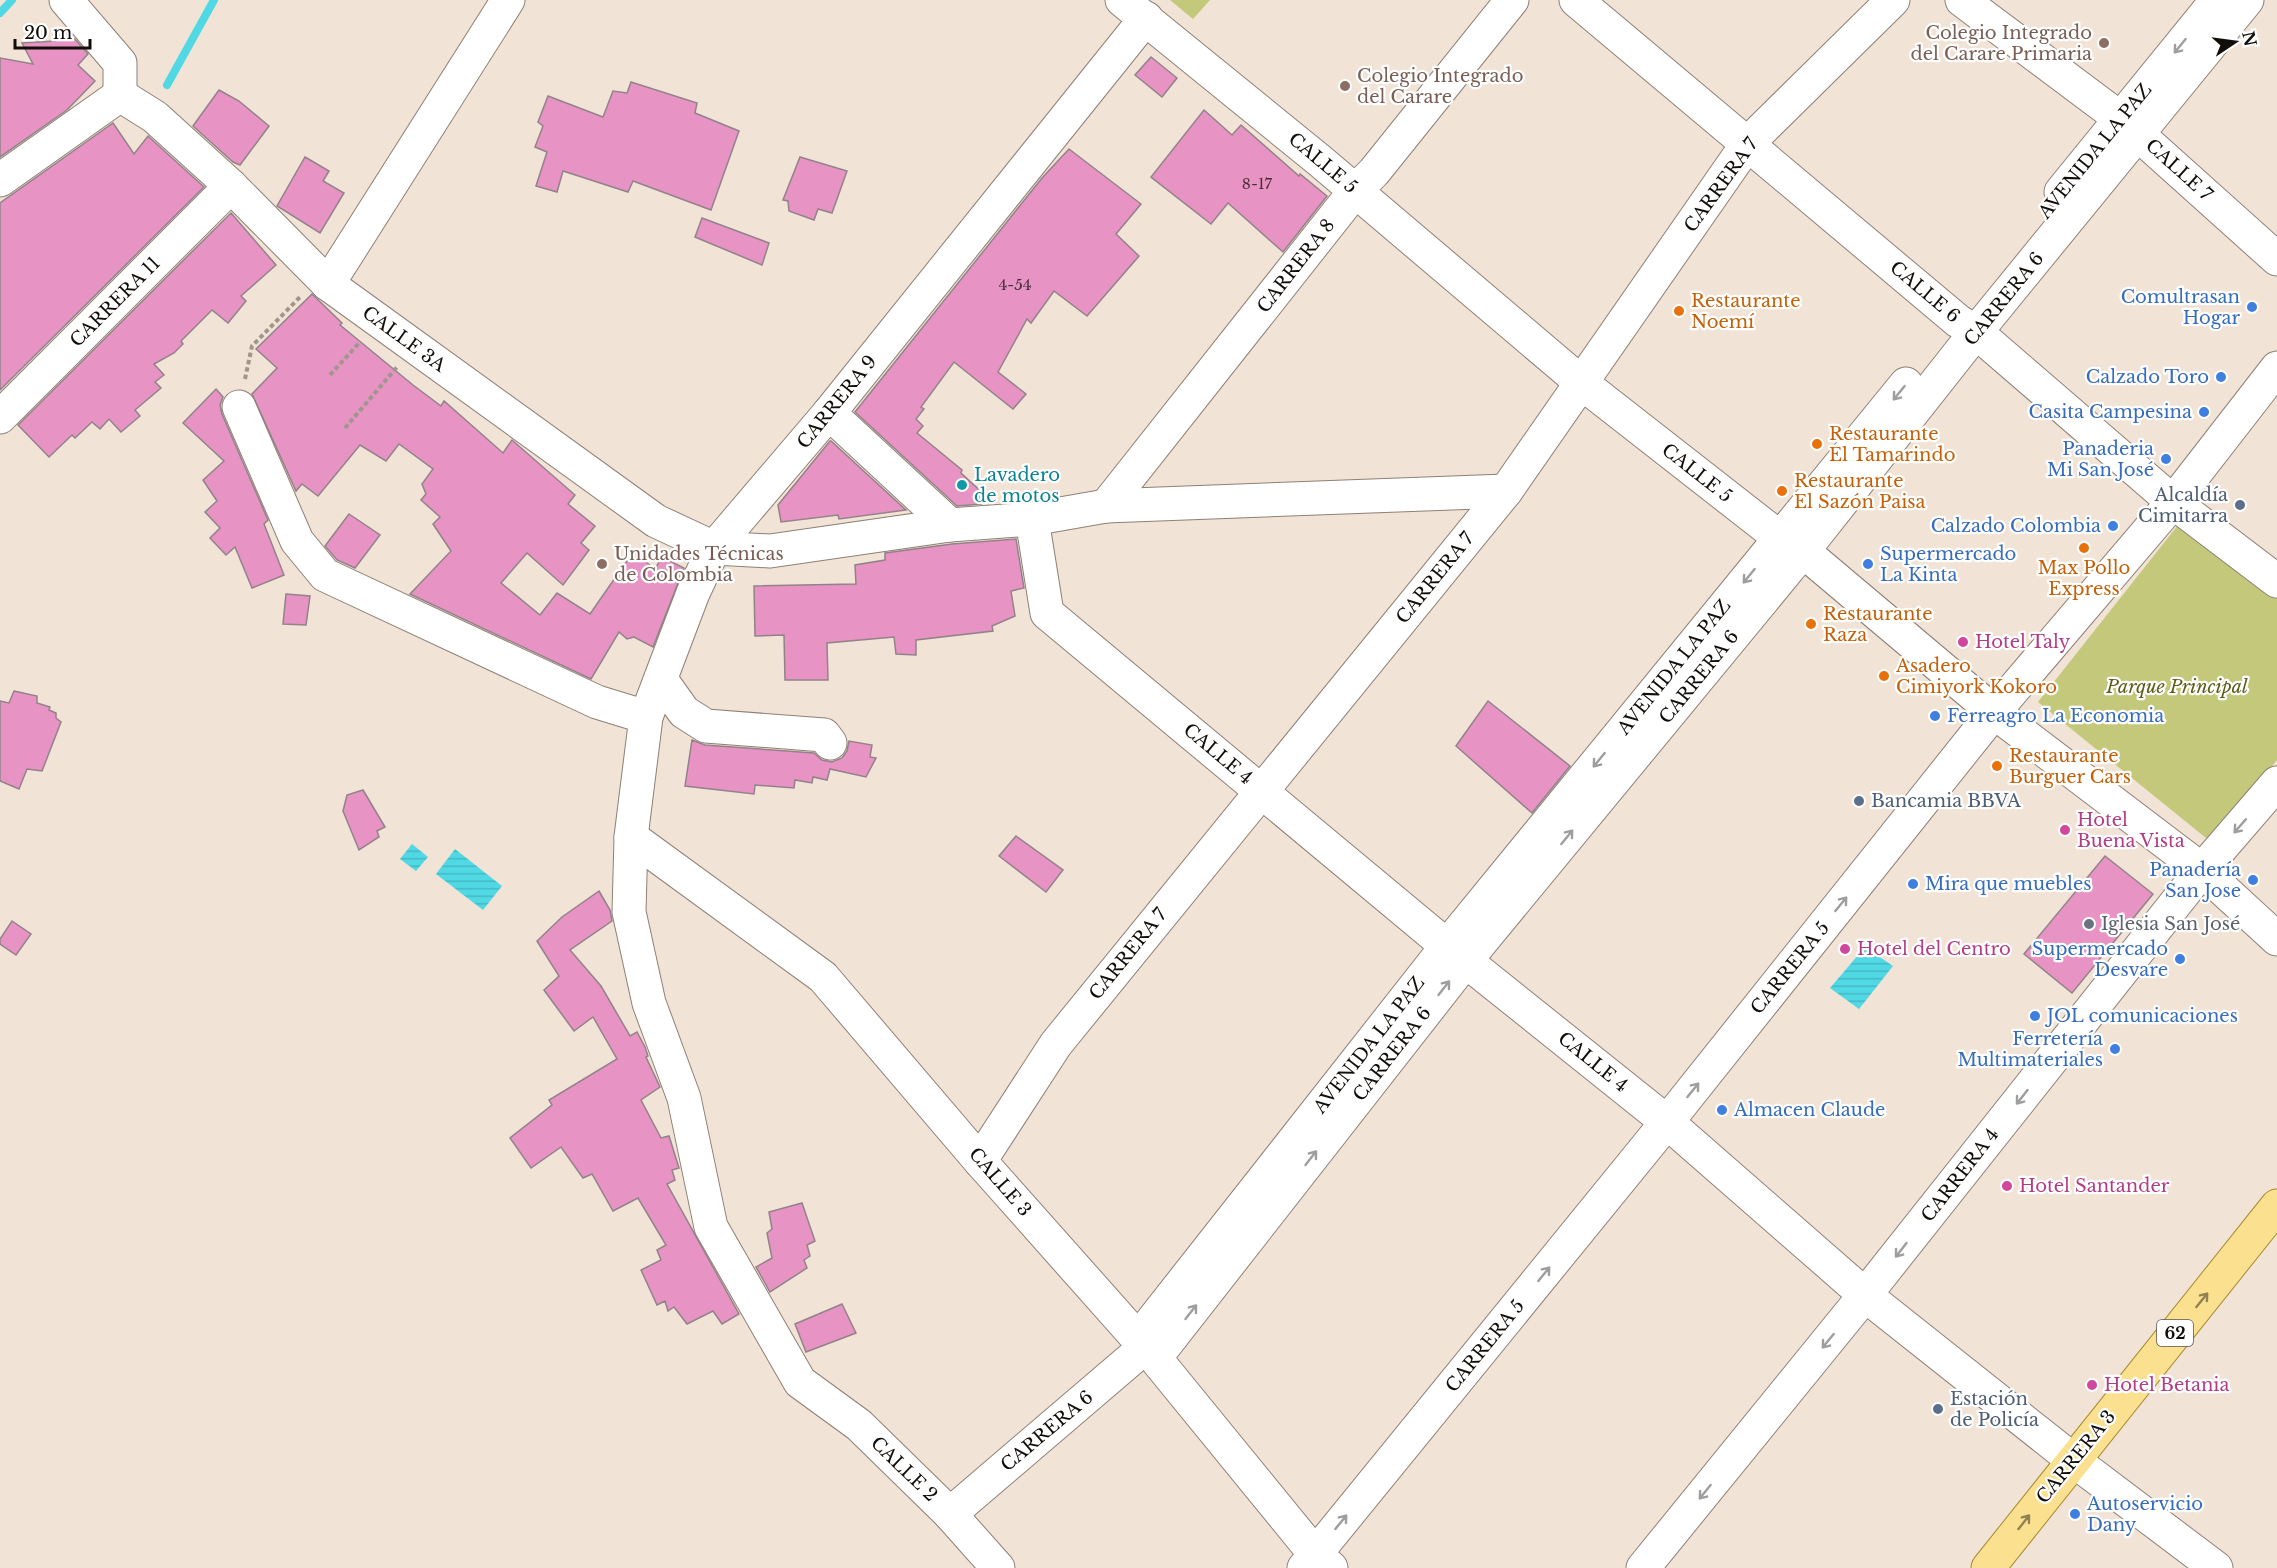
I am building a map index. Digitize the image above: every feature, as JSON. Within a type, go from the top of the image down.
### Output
[{"type":"main road","name":"CARRERA 3","points":[[1988,1568],[2277,1206]]},
{"type":"street","points":[[0,180],[120,95],[120,63],[66,0]]},
{"type":"street","points":[[324,280],[508,0]]},
{"type":"street","name":"CARRERA 8","points":[[1106,506],[1355,191],[1374,172],[1512,0]]},
{"type":"street","name":"CALLE 6","points":[[1576,0],[2173,502],[2277,581]]},
{"type":"street","name":"CARRERA 7","points":[[981,1161],[1056,1044],[1506,491],[1583,384],[1748,143],[1893,0]]},
{"type":"street","name":"CALLE 7","points":[[1962,0],[2130,126],[2277,260]]},
{"type":"street","name":"AVENIDA LA PAZ","points":[[2130,126],[2217,0]]},
{"type":"street","name":"CARRERA 6","points":[[950,1514],[1145,1348],[1457,952],[2130,126],[2247,0]]},
{"type":"street","name":"CALLE 5","points":[[1134,9],[1355,191],[1583,384],[1791,544],[1994,712],[2202,870],[2277,939]]},
{"type":"street","name":"CARRERA 9","points":[[800,1382],[711,1227],[684,1098],[649,1003],[629,912],[631,837],[646,717],[662,681],[693,593],[714,548],[829,414],[1134,9]]},
{"type":"street","name":"CALLE 3A","points":[[120,95],[155,117],[231,186],[324,280],[656,521],[714,548]]},
{"type":"street","name":"CARRERA 11","points":[[0,417],[231,186]]},
{"type":"street","name":"CARRERA 5","points":[[1317,1563],[1994,712],[2173,502],[2277,368]]},
{"type":"street","points":[[239,407],[297,542],[325,575],[597,702],[646,717]]},
{"type":"street","points":[[829,414],[950,525]]},
{"type":"street","points":[[714,548],[770,551],[950,525],[1032,519],[1106,506],[1506,491]]},
{"type":"street","name":"CALLE 4","points":[[1032,519],[1047,613],[1457,952],[1667,1122],[1865,1295],[2073,1460],[2216,1568]]},
{"type":"street","points":[[662,681],[684,712],[706,726],[824,735],[830,744]]},
{"type":"street","name":"CARRERA 4","points":[[1643,1568],[1865,1295],[2202,870],[2277,783]]},
{"type":"street","name":"CALLE 3","points":[[631,837],[823,977],[1145,1348],[1317,1563]]},
{"type":"street","name":"CALLE 2","points":[[800,1382],[859,1425],[950,1514],[998,1568]]},
{"type":"path","points":[[239,407],[252,346],[324,280]]},
{"type":"path","points":[[330,375],[380,322]]},
{"type":"path","points":[[345,428],[414,347]]},
{"type":"green space","points":[[1170,0],[1210,0],[1193,19]]},
{"type":"green space","name":"Parque Principal","points":[[2182,520],[2277,599],[2277,760],[2211,842],[2038,702]]},
{"type":"water","points":[[412,844],[428,857],[416,871],[400,859]]},
{"type":"water","points":[[455,849],[502,886],[483,910],[436,874]]},
{"type":"water","points":[[1865,947],[1893,966],[1859,1009],[1830,988]]},
{"type":"building","points":[[66,29],[88,54],[78,65],[95,81],[67,110],[0,157],[0,58],[33,64],[22,43],[55,41]]},
{"type":"building","points":[[1151,57],[1177,78],[1162,97],[1135,75]]},
{"type":"building","points":[[631,82],[697,103],[695,113],[739,131],[711,210],[633,181],[628,192],[563,171],[557,192],[536,186],[547,152],[535,147],[543,126],[538,122],[548,96],[603,117],[613,91],[627,93]]},
{"type":"building","points":[[219,90],[239,101],[269,126],[240,165],[233,162],[193,126]]},
{"type":"building","points":[[1204,110],[1232,135],[1241,125],[1299,176],[1300,174],[1327,196],[1283,252],[1228,203],[1211,224],[1151,177]]},
{"type":"building","points":[[113,123],[134,154],[148,136],[204,187],[0,390],[0,203]]},
{"type":"building","points":[[1069,149],[1141,204],[1116,234],[1139,256],[1087,316],[1054,291],[1031,323],[1027,319],[998,372],[1026,394],[1013,409],[954,362],[921,407],[924,409],[916,419],[923,426],[917,433],[962,470],[961,473],[989,499],[981,504],[957,506],[855,412],[1042,178]]},
{"type":"building","points":[[305,157],[329,171],[323,181],[344,193],[320,233],[277,206]]},
{"type":"building","points":[[800,157],[847,171],[832,213],[818,209],[814,220],[789,211],[788,201],[783,200]]},
{"type":"building","points":[[231,213],[276,265],[241,296],[246,301],[228,323],[212,310],[181,341],[183,344],[174,353],[154,364],[164,375],[155,382],[161,388],[135,410],[140,416],[121,432],[109,419],[100,429],[92,422],[75,438],[72,435],[49,457],[18,425]]},
{"type":"building","points":[[702,218],[769,243],[762,265],[695,237]]},
{"type":"building","points":[[312,294],[342,323],[340,325],[413,385],[441,406],[444,401],[503,453],[512,440],[575,495],[568,504],[595,526],[581,543],[589,550],[563,585],[527,553],[501,583],[540,615],[557,593],[590,614],[633,552],[655,569],[662,557],[684,568],[653,647],[634,637],[627,639],[619,632],[591,679],[410,594],[451,551],[433,524],[440,517],[421,500],[426,494],[422,484],[433,469],[399,444],[386,461],[360,445],[318,496],[302,484],[296,491],[252,394],[277,368],[256,349]]},
{"type":"building","points":[[216,389],[223,397],[220,405],[222,414],[268,520],[264,524],[284,575],[252,588],[235,547],[226,555],[210,538],[220,528],[205,512],[217,501],[203,480],[224,461],[183,423]]},
{"type":"building","points":[[830,441],[906,510],[839,519],[838,515],[781,522],[778,505]]},
{"type":"building","points":[[349,514],[380,535],[355,568],[337,560],[325,546]]},
{"type":"building","points":[[1016,539],[1024,588],[1011,591],[1015,616],[992,626],[993,631],[916,640],[916,655],[896,654],[894,637],[827,643],[828,680],[785,680],[784,635],[755,636],[754,586],[856,584],[855,565],[885,560],[885,553],[952,544]]},
{"type":"building","points":[[286,594],[310,596],[306,625],[283,624]]},
{"type":"building","points":[[14,691],[37,696],[37,703],[50,707],[49,710],[56,713],[56,718],[61,722],[42,771],[27,769],[19,789],[0,781],[0,701],[9,703]]},
{"type":"building","points":[[1488,701],[1570,766],[1532,813],[1456,746]]},
{"type":"building","points":[[692,740],[705,745],[814,753],[822,760],[832,762],[842,758],[847,751],[849,741],[872,745],[870,757],[876,758],[866,777],[830,769],[827,780],[813,777],[812,783],[795,780],[794,788],[755,785],[754,794],[685,786]]},
{"type":"building","points":[[363,790],[385,827],[377,831],[379,837],[359,850],[343,811],[347,795]]},
{"type":"building","points":[[1016,836],[1063,870],[1046,892],[999,856]]},
{"type":"building","name":"Iglesia San José","points":[[2105,856],[2153,894],[2072,993],[2024,954]]},
{"type":"building","points":[[599,891],[610,910],[612,921],[570,950],[601,986],[630,1036],[637,1032],[645,1047],[648,1056],[646,1057],[660,1087],[641,1100],[661,1138],[669,1136],[679,1168],[672,1170],[675,1180],[667,1184],[739,1314],[722,1324],[713,1311],[687,1324],[674,1307],[668,1311],[665,1301],[657,1305],[641,1270],[661,1260],[657,1250],[666,1245],[638,1198],[613,1211],[592,1174],[583,1178],[561,1147],[531,1168],[510,1138],[552,1105],[549,1100],[617,1059],[593,1017],[574,1031],[544,990],[559,976],[537,941],[562,917]]},
{"type":"building","points":[[12,921],[31,934],[16,955],[0,944],[0,939]]},
{"type":"building","points":[[802,1203],[815,1241],[807,1245],[810,1256],[804,1260],[807,1268],[770,1292],[756,1267],[772,1258],[767,1233],[772,1229],[769,1212]]},
{"type":"building","points":[[842,1304],[856,1333],[806,1352],[795,1324]]},
{"type":"waterway","points":[[0,13],[12,0]]},
{"type":"waterway","points":[[167,85],[214,0]]},
{"type":"place","name":"Colegio Integrado del Carare Primaria","points":[[2104,43]]},
{"type":"place","name":"Colegio Integrado del Carare","points":[[1345,86]]},
{"type":"place","name":"Comultrasan Hogar","points":[[2252,307]]},
{"type":"place","name":"Restaurante Noemí","points":[[1679,311]]},
{"type":"place","name":"Calzado Toro","points":[[2221,377]]},
{"type":"place","name":"Casita Campesina","points":[[2204,412]]},
{"type":"place","name":"Restaurante El Tamarindo","points":[[1817,444]]},
{"type":"place","name":"Panaderia Mi San José","points":[[2166,459]]},
{"type":"place","name":"Lavadero de motos","points":[[962,485]]},
{"type":"place","name":"Restaurante El Sazón Paisa","points":[[1782,491]]},
{"type":"place","name":"Alcaldía Cimitarra","points":[[2240,505]]},
{"type":"place","name":"Calzado Colombia","points":[[2113,526]]},
{"type":"place","name":"Max Pollo Express","points":[[2084,548]]},
{"type":"place","name":"Unidades Técnicas de Colombia","points":[[602,564]]},
{"type":"place","name":"Supermercado La Kinta","points":[[1868,564]]},
{"type":"place","name":"Restaurante Raza","points":[[1811,624]]},
{"type":"place","name":"Hotel Taly","points":[[1963,642]]},
{"type":"place","name":"Asadero Cimiyork Kokoro","points":[[1884,676]]},
{"type":"place","name":"Ferreagro La Economia","points":[[1935,716]]},
{"type":"place","name":"Restaurante Burguer Cars","points":[[1997,766]]},
{"type":"place","name":"Bancamia BBVA","points":[[1859,801]]},
{"type":"place","name":"Hotel Buena Vista","points":[[2065,830]]},
{"type":"place","name":"Panadería San Jose","points":[[2253,880]]},
{"type":"place","name":"Mira que muebles","points":[[1913,884]]},
{"type":"place","name":"Iglesia San José","points":[[2089,924]]},
{"type":"place","name":"Hotel del Centro","points":[[1845,949]]},
{"type":"place","name":"Supermercado Desvare","points":[[2180,959]]},
{"type":"place","name":"JOL comunicaciones","points":[[2035,1016]]},
{"type":"place","name":"Ferretería Multimateriales","points":[[2115,1049]]},
{"type":"place","name":"Almacen Claude","points":[[1722,1110]]},
{"type":"place","name":"Hotel Santander","points":[[2007,1186]]},
{"type":"place","name":"Hotel Betania","points":[[2092,1385]]},
{"type":"place","name":"Estación de Policía","points":[[1938,1409]]},
{"type":"place","name":"Autoservicio Dany","points":[[2075,1514]]}]
